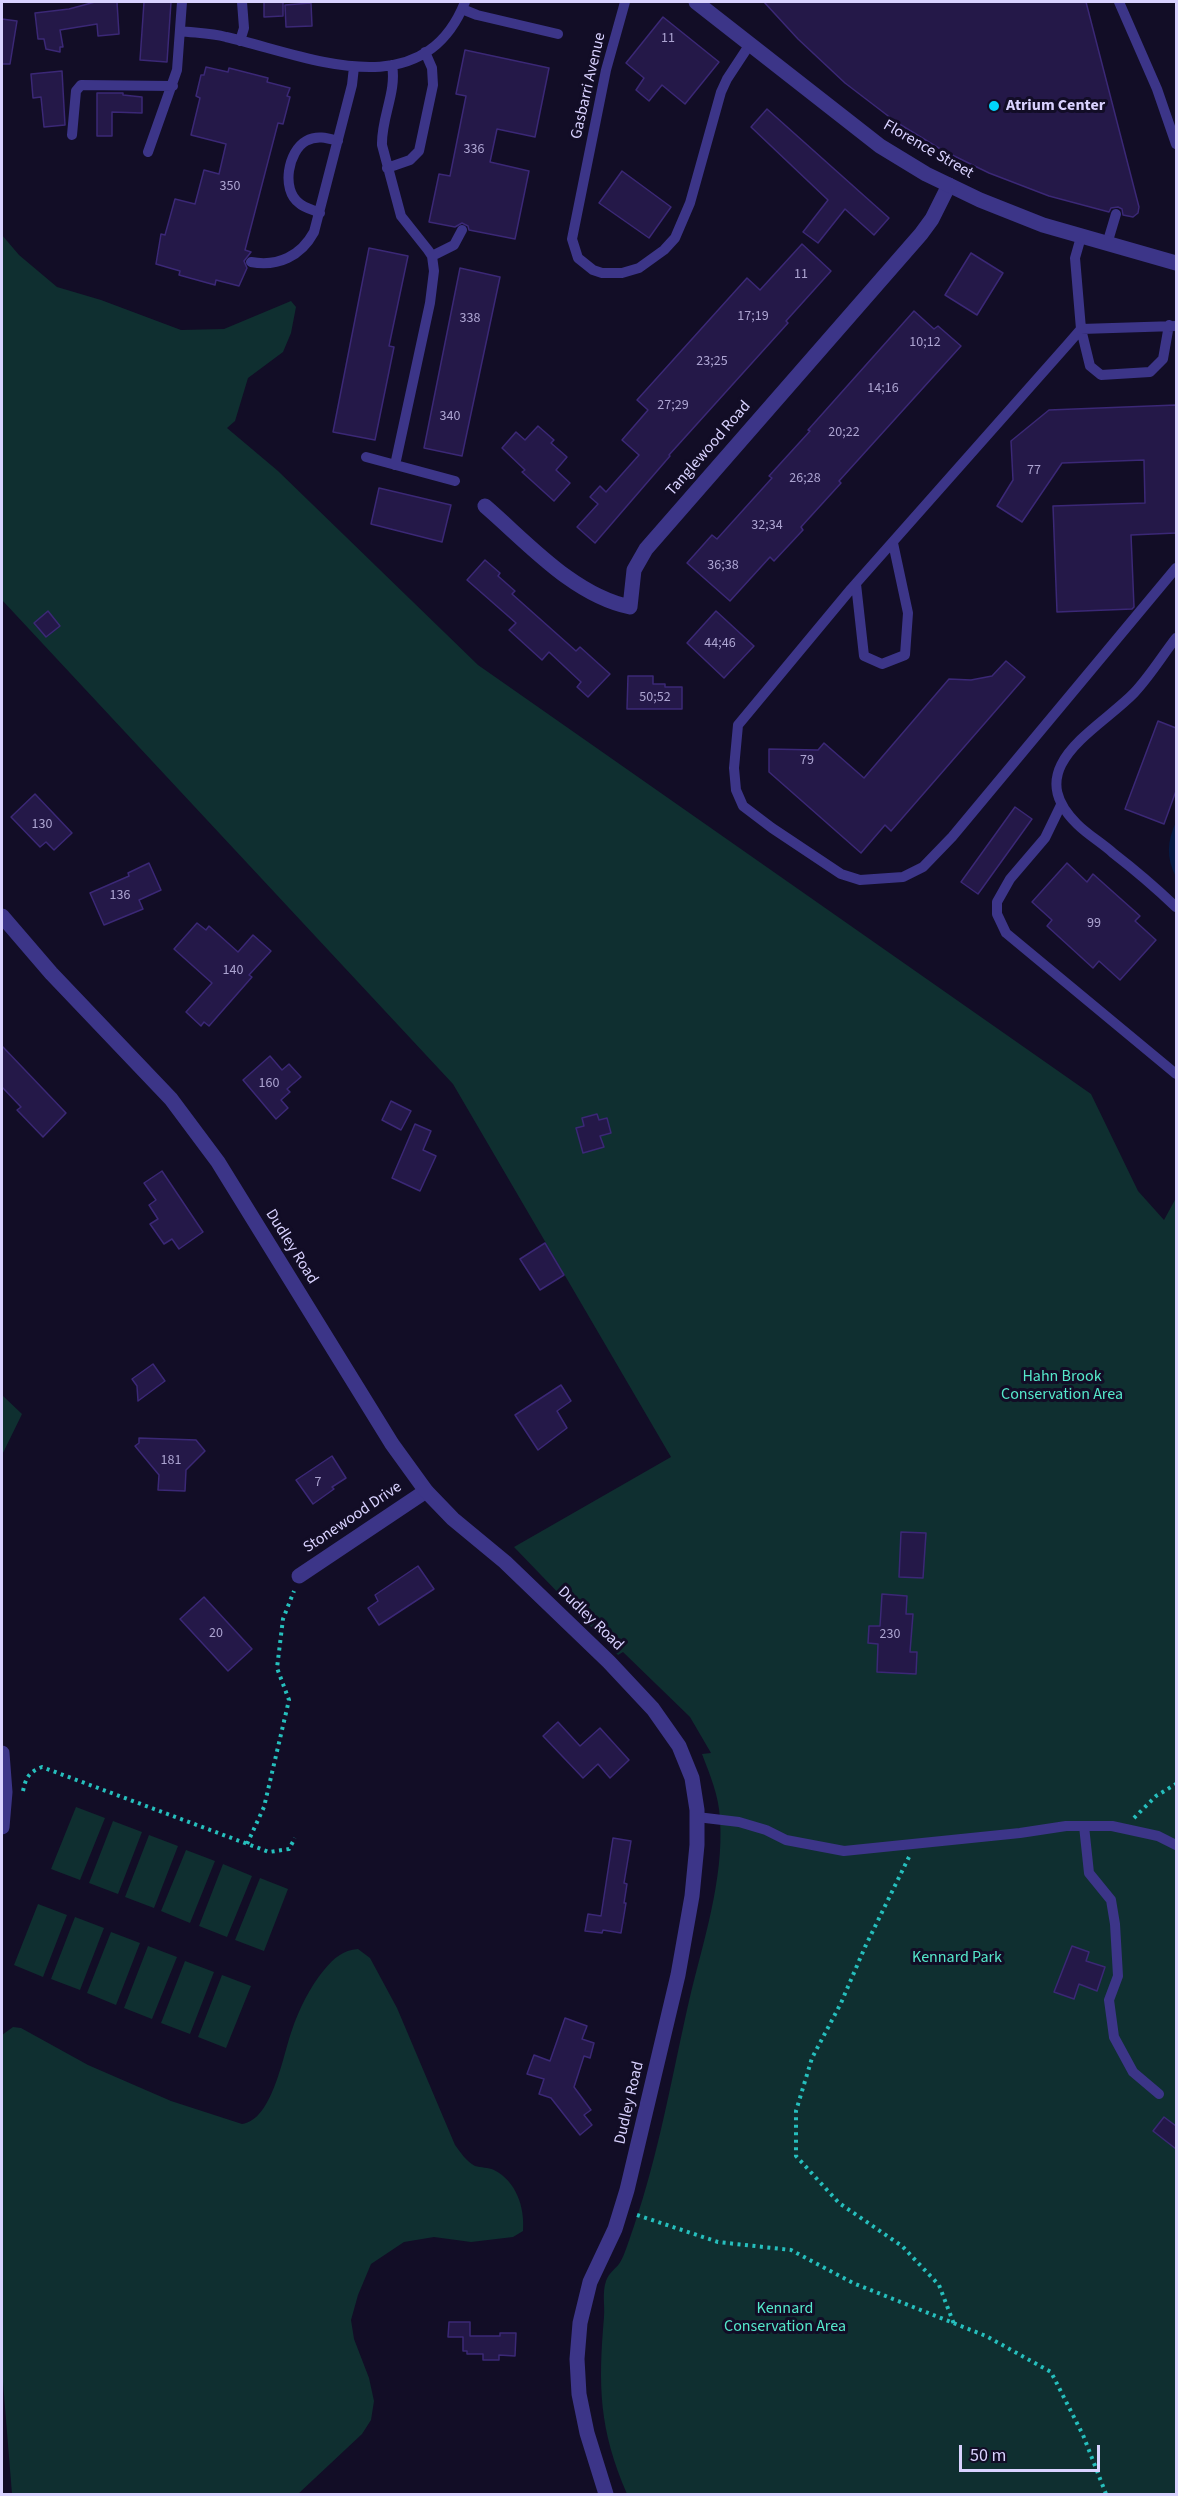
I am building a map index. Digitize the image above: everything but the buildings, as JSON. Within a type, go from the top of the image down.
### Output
[{"type":"street","name":"Florence Street","points":[[703,4],[880,146],[949,185],[1009,212],[1081,237],[1176,263]]},
{"type":"street","name":"Tanglewood Road","points":[[485,506],[583,589],[605,600],[630,607],[634,570],[646,549],[921,234],[932,219],[949,185]]},
{"type":"street","name":"Dudley Road","points":[[2,916],[51,973],[171,1099],[212,1153],[392,1445],[426,1491],[453,1519],[505,1562],[609,1662],[653,1709],[679,1746],[692,1778],[697,1817],[692,1896],[678,1975],[640,2140],[615,2229],[590,2282],[580,2323],[577,2360],[579,2394],[586,2433],[606,2494]]},
{"type":"street","name":"Stonewood Drive","points":[[299,1576],[426,1491]]},
{"type":"street","points":[[2,1754],[5,1792],[2,1820]]},
{"type":"lane","points":[[148,152],[177,70],[182,2]]},
{"type":"lane","points":[[240,41],[244,28],[242,2]]},
{"type":"lane","name":"Gasbarri Avenue","points":[[625,2],[606,70],[572,239],[578,258],[593,270],[611,274],[639,268],[664,250],[675,238],[690,203],[721,92],[750,44]]},
{"type":"lane","points":[[1119,2],[1174,127],[1176,144]]},
{"type":"lane","points":[[180,31],[216,35],[318,62],[354,67],[392,65],[425,52],[446,34],[463,5],[477,15],[558,34]]},
{"type":"lane","points":[[387,168],[410,160],[419,151],[433,85],[432,68],[425,52]]},
{"type":"lane","points":[[392,65],[393,84],[381,139],[401,216],[432,256],[434,271],[433,287],[395,465]]},
{"type":"lane","points":[[251,262],[276,262],[294,256],[302,250],[314,232],[352,86],[354,67]]},
{"type":"lane","points":[[72,135],[76,91],[81,85],[173,86]]},
{"type":"lane","points":[[320,213],[299,204],[291,194],[289,174],[297,148],[308,140],[323,137],[338,141]]},
{"type":"lane","points":[[1107,244],[1116,214]]},
{"type":"lane","points":[[432,256],[454,245],[462,230]]},
{"type":"lane","points":[[1081,237],[1075,263],[1081,330],[1090,366],[1101,375],[1150,372],[1163,359],[1173,326],[1081,330],[856,584],[754,703],[738,725],[734,768],[736,790],[744,806],[772,828],[841,874],[860,880],[880,880],[903,877],[922,867],[952,837],[1176,568]]},
{"type":"lane","points":[[366,458],[455,481]]},
{"type":"lane","points":[[856,584],[864,656],[882,664],[905,655],[908,613],[893,543]]},
{"type":"lane","points":[[1176,638],[1135,692],[1072,747],[1059,765],[1056,783],[1061,805],[1077,824],[1149,881],[1176,907]]},
{"type":"lane","points":[[1061,805],[1045,837],[1010,879],[998,902],[998,914],[1006,933],[1176,1074]]},
{"type":"lane","points":[[697,1817],[739,1822],[766,1830],[786,1840],[844,1851],[1084,1826],[1122,1828],[1158,1836],[1176,1845]]},
{"type":"lane","points":[[1084,1826],[1089,1873],[1111,1900],[1115,1924],[1118,1976],[1109,2000],[1114,2037],[1133,2072],[1159,2094]]},
{"type":"path","points":[[247,1844],[264,1807],[289,1700],[277,1668],[283,1619],[299,1576]]},
{"type":"path","points":[[5,1792],[22,1792],[25,1780],[31,1771],[42,1767],[269,1852],[289,1849],[295,1838]]},
{"type":"path","points":[[1122,1828],[1156,1796],[1176,1784]]},
{"type":"path","points":[[916,1842],[841,2002],[812,2058],[796,2111],[796,2156],[839,2203],[902,2246],[910,2254],[939,2285],[954,2324]]},
{"type":"path","points":[[637,2215],[718,2242],[791,2250],[853,2283],[986,2336],[1051,2372],[1083,2435],[1106,2494]]},
{"type":"green space","points":[[2,235],[19,255],[57,287],[101,300],[181,330],[224,329],[291,301],[296,307],[291,333],[283,352],[248,378],[235,421],[227,428],[278,471],[478,665],[1091,1094],[1138,1191],[1164,1220],[1176,1198],[1176,2494],[627,2494],[611,2449],[603,2407],[601,2365],[604,2290],[607,2278],[621,2261],[627,2246],[658,2143],[716,1888],[720,1842],[719,1810],[714,1786],[702,1754],[711,1753],[690,1717],[623,1652],[618,1655],[514,1547],[671,1457],[453,1084],[2,600]]},
{"type":"green space","points":[[2,1395],[22,1414],[2,1455]]},
{"type":"green space","points":[[76,1807],[105,1818],[80,1880],[51,1869]]},
{"type":"green space","points":[[113,1821],[142,1832],[118,1894],[89,1883]]},
{"type":"green space","points":[[149,1835],[178,1846],[154,1908],[125,1897]]},
{"type":"green space","points":[[186,1850],[215,1861],[190,1923],[161,1911]]},
{"type":"green space","points":[[223,1864],[252,1876],[227,1937],[199,1926]]},
{"type":"green space","points":[[260,1878],[288,1889],[264,1951],[235,1940]]},
{"type":"green space","points":[[38,1904],[67,1915],[43,1977],[14,1965]]},
{"type":"green space","points":[[75,1917],[104,1928],[80,1990],[51,1979]]},
{"type":"green space","points":[[111,1932],[140,1943],[116,2005],[87,1993]]},
{"type":"green space","points":[[148,1946],[177,1957],[152,2019],[124,2008]]},
{"type":"green space","points":[[358,1949],[370,1958],[397,2008],[455,2145],[472,2164],[494,2170],[508,2181],[521,2204],[523,2231],[513,2237],[471,2242],[434,2237],[404,2242],[371,2264],[358,2295],[351,2320],[354,2339],[369,2378],[374,2401],[371,2420],[362,2434],[298,2494],[12,2494],[2,2370],[2,2035],[13,2027],[21,2028],[88,2065],[171,2101],[242,2124],[253,2120],[269,2099],[295,2022],[314,1984],[335,1958]]},
{"type":"green space","points":[[185,1961],[214,1972],[190,2034],[161,2023]]},
{"type":"green space","points":[[222,1975],[251,1986],[226,2048],[198,2037]]},
{"type":"water","points":[[1176,822],[1176,877],[1169,849]]},
{"type":"place","name":"Atrium Center","points":[[994,106]]},
{"type":"park label","name":"Hahn Brook Conservation Area","points":[[1062,1386]]},
{"type":"park label","name":"Kennard Park","points":[[957,1958]]},
{"type":"park label","name":"Kennard Conservation Area","points":[[785,2318]]}]
